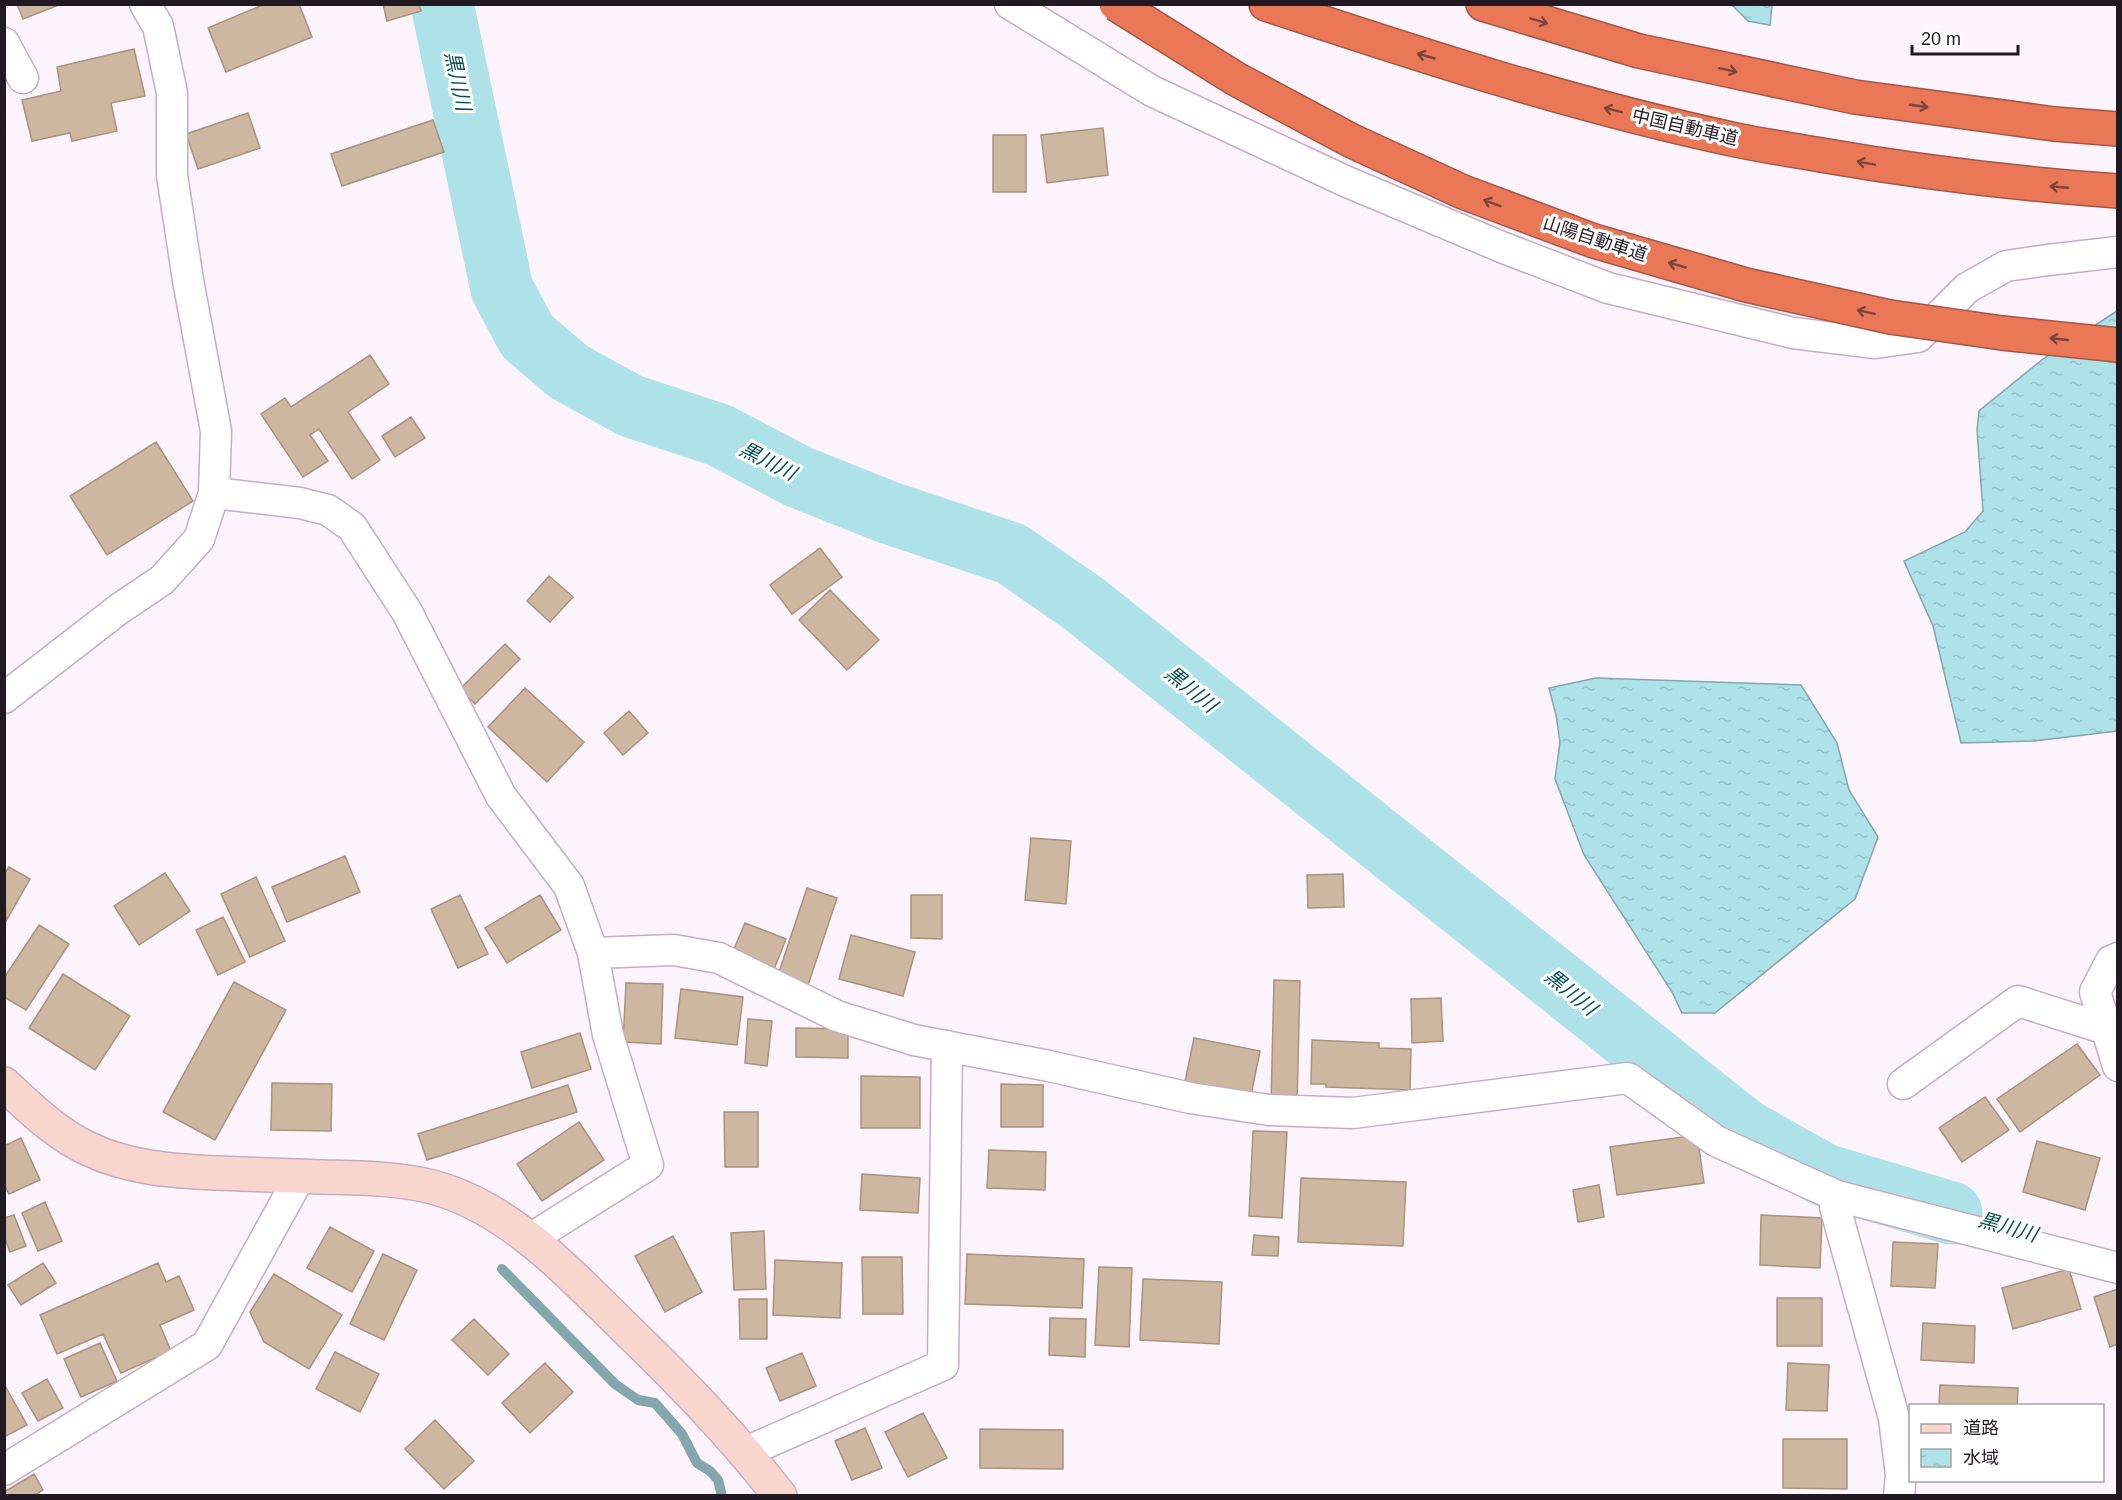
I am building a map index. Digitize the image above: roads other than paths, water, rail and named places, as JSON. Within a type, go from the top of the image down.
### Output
[{"type":"highway","name":"山陽自動車道","points":[[1116,4],[1236,79],[1352,141],[1463,192],[1593,241],[1746,285],[1890,317],[2002,333],[2118,345]]},
{"type":"highway","name":"中国自動車道","points":[[1266,4],[1392,46],[1592,105],[1736,140],[1917,171],[2055,187],[2118,191]]},
{"type":"highway","points":[[1483,4],[1639,51],[1855,97],[2054,124],[2118,129]]},
{"type":"street","points":[[4,698],[119,609],[162,580],[199,538],[214,493],[216,430],[188,280],[172,175],[172,93],[158,26],[145,4]]},
{"type":"street","points":[[1010,4],[1152,91],[1366,190],[1504,248],[1608,288],[1794,333],[1875,343],[1918,337],[1967,288],[2007,266],[2118,252]]},
{"type":"street","points":[[4,43],[23,78]]},
{"type":"street","points":[[214,493],[309,505],[328,510],[352,527],[407,612],[501,796],[569,886],[593,953],[608,1035],[648,1165],[530,1239]]},
{"type":"street","points":[[593,953],[674,950],[719,958],[837,1016],[914,1040],[1049,1066],[1190,1098],[1269,1110],[1353,1113],[1628,1078],[1716,1141],[1837,1196],[2118,1268]]},
{"type":"street","points":[[2118,958],[2111,961],[2095,992],[2118,1066]]},
{"type":"street","points":[[1903,1084],[2018,1001],[2106,1029]]},
{"type":"street","points":[[746,1452],[943,1365],[947,1046]]},
{"type":"street","points":[[4,1084],[45,1122],[89,1150],[140,1166],[188,1172],[373,1178],[425,1185],[475,1202],[530,1239],[674,1374],[746,1452],[780,1496]]},
{"type":"street","points":[[4,1470],[207,1345],[300,1176]]},
{"type":"street","points":[[1837,1196],[1835,1207],[1894,1418],[1901,1475],[1899,1496]]},
{"type":"water","points":[[1732,5],[1772,5],[1770,25],[1748,21]]},
{"type":"water","points":[[2117,311],[2117,731],[2034,741],[1961,743],[1933,626],[1904,561],[1965,532],[1983,511],[1977,430],[1979,411],[2043,359]]},
{"type":"water","points":[[1596,678],[1801,685],[1837,743],[1849,790],[1878,837],[1855,899],[1715,1013],[1682,1013],[1672,992],[1584,855],[1555,779],[1560,742],[1549,688]]},
{"type":"waterway","name":"黒川川","points":[[442,4],[502,289],[527,336],[569,372],[631,406],[719,435],[799,477],[887,512],[1012,554],[1084,604],[1744,1130],[1824,1175],[1951,1213]]},
{"type":"waterway","points":[[502,1269],[615,1384],[638,1400],[655,1403],[682,1434],[697,1463],[710,1471],[718,1480],[722,1496]]}]
